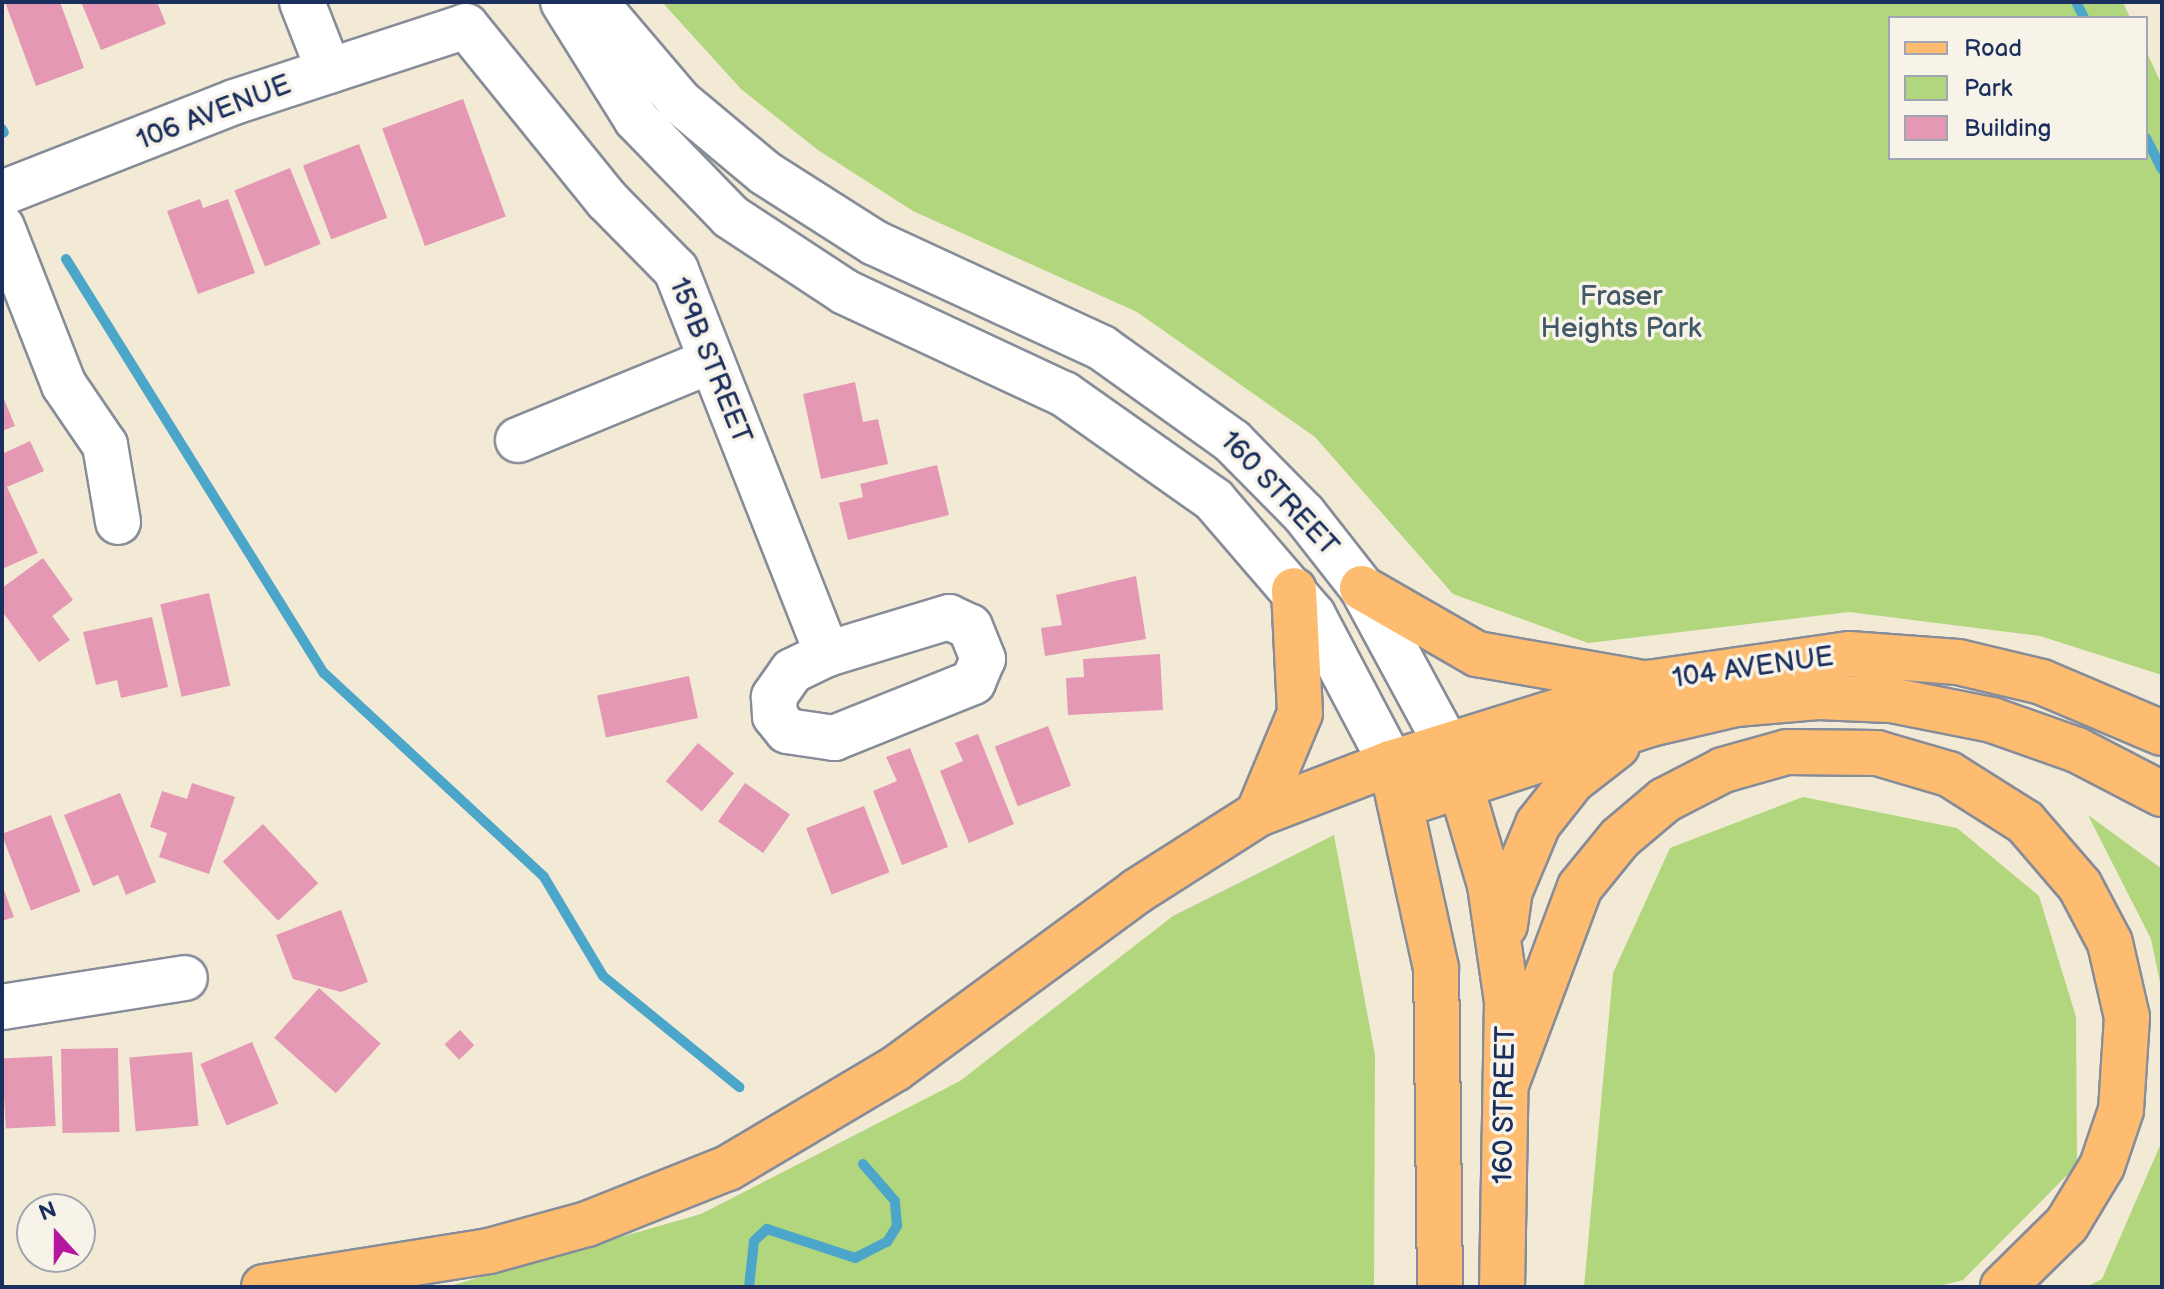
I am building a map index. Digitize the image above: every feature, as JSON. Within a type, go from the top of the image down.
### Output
[{"type":"main road","points":[[1362,588],[1477,654],[1649,704],[1547,810],[1510,891],[1501,948]]},
{"type":"main road","points":[[1258,814],[1300,713],[1294,590]]},
{"type":"main road","name":"104 AVENUE","points":[[1404,804],[1455,766],[1649,704],[1849,654],[1958,662],[2042,682],[2162,733]]},
{"type":"main road","name":"104 AVENUE","points":[[1649,704],[1792,698],[1901,701],[2032,733],[2162,794]]},
{"type":"main road","points":[[1507,1082],[1580,887],[1620,838],[1665,800],[1723,770],[1787,752],[1877,753],[1949,774],[2025,822],[2080,886],[2113,953],[2127,1017],[2121,1110],[2102,1166],[2067,1224],[2003,1287]]},
{"type":"main road","name":"104 AVENUE","points":[[264,1287],[436,1262],[537,1239],[728,1168],[895,1069],[1137,891],[1258,814],[1391,763],[1455,766]]},
{"type":"main road","name":"160 STREET","points":[[1391,763],[1404,804],[1436,968],[1442,1047],[1440,1287]]},
{"type":"main road","name":"160 STREET","points":[[1455,766],[1501,948],[1507,1082],[1502,1287]]},
{"type":"street","points":[[302,2],[329,71]]},
{"type":"street","name":"160 STREET","points":[[563,2],[636,119],[731,217],[813,275],[1094,412],[1214,500],[1294,590],[1346,668],[1391,763]]},
{"type":"street","name":"160 STREET","points":[[595,2],[703,124],[803,199],[897,255],[1102,348],[1179,399],[1267,474],[1362,588],[1455,766]]},
{"type":"street","name":"159B STREET","points":[[427,38],[466,26],[607,200],[676,270],[827,654]]},
{"type":"street","name":"106 AVENUE","points":[[2,193],[329,71],[427,38]]},
{"type":"street","points":[[2,227],[64,385],[105,445],[118,522]]},
{"type":"street","points":[[518,440],[711,361]]},
{"type":"street","points":[[2,1007],[185,978]]},
{"type":"green space","name":"Fraser Heights Park","points":[[662,2],[2123,2],[2129,16],[1888,16],[1888,160],[2148,160],[2148,55],[2162,85],[2162,675],[2040,636],[1849,612],[1588,643],[1453,594],[1315,437],[1137,312],[913,211],[818,150],[741,89]]},
{"type":"green space","points":[[1803,797],[1957,828],[2039,896],[2076,1017],[2077,1165],[1963,1280],[1935,1287],[1584,1287],[1613,973],[1670,848]]},
{"type":"green space","points":[[2088,815],[2162,869],[2162,992],[2151,939]]},
{"type":"green space","points":[[1334,835],[1375,1055],[1374,1287],[446,1287],[701,1214],[960,1081],[1173,916]]},
{"type":"green space","points":[[2162,1141],[2162,1287],[2086,1287],[2102,1279]]},
{"type":"building","points":[[5,2],[60,2],[84,68],[36,86]]},
{"type":"building","points":[[81,2],[157,2],[166,24],[101,50]]},
{"type":"building","points":[[463,99],[506,216],[425,246],[382,128]]},
{"type":"building","points":[[359,144],[387,218],[331,239],[303,166]]},
{"type":"building","points":[[290,168],[321,244],[265,267],[234,190]]},
{"type":"building","points":[[200,199],[203,208],[228,199],[255,273],[198,294],[167,211]]},
{"type":"building","points":[[855,382],[863,422],[878,419],[888,464],[821,479],[803,394]]},
{"type":"building","points":[[2,394],[15,426],[2,431]]},
{"type":"building","points":[[30,441],[44,471],[7,487],[38,553],[2,569],[2,454]]},
{"type":"building","points":[[937,465],[949,515],[848,540],[839,503],[863,497],[860,484]]},
{"type":"building","points":[[43,558],[73,600],[52,616],[70,640],[39,662],[2,611],[2,588]]},
{"type":"building","points":[[1136,576],[1146,639],[1045,656],[1041,628],[1062,625],[1056,595]]},
{"type":"building","points":[[209,593],[230,686],[182,697],[160,604]]},
{"type":"building","points":[[152,617],[168,687],[121,698],[117,680],[96,685],[83,632]]},
{"type":"building","points":[[1160,654],[1163,710],[1068,715],[1066,678],[1084,677],[1083,659]]},
{"type":"building","points":[[689,676],[698,718],[606,738],[597,696]]},
{"type":"building","points":[[1048,726],[1071,786],[1018,806],[995,746]]},
{"type":"building","points":[[978,734],[1014,824],[969,843],[940,771],[963,761],[955,743]]},
{"type":"building","points":[[698,743],[734,773],[702,812],[666,781]]},
{"type":"building","points":[[910,748],[948,847],[902,865],[873,791],[897,781],[886,757]]},
{"type":"building","points":[[192,783],[235,797],[209,874],[159,857],[167,833],[150,827],[162,791],[187,799]]},
{"type":"building","points":[[745,783],[790,815],[763,853],[718,822]]},
{"type":"building","points":[[120,793],[156,882],[126,895],[118,875],[93,886],[64,815]]},
{"type":"building","points":[[864,806],[889,872],[832,895],[806,828]]},
{"type":"building","points":[[51,815],[80,892],[31,911],[2,834]]},
{"type":"building","points":[[263,824],[318,883],[278,921],[223,862]]},
{"type":"building","points":[[2,885],[14,917],[2,921]]},
{"type":"building","points":[[341,910],[368,982],[341,992],[293,979],[276,935]]},
{"type":"building","points":[[319,988],[381,1044],[336,1093],[274,1038]]},
{"type":"building","points":[[460,1030],[474,1045],[459,1060],[445,1044]]},
{"type":"building","points":[[252,1042],[278,1104],[227,1126],[200,1064]]},
{"type":"building","points":[[118,1048],[119,1132],[62,1133],[61,1049]]},
{"type":"building","points":[[192,1052],[198,1126],[136,1131],[129,1057]]},
{"type":"building","points":[[52,1056],[56,1126],[6,1129],[2,1059]]},
{"type":"waterway","points":[[2076,2],[2083,16]]},
{"type":"waterway","points":[[2,129],[4,133]]},
{"type":"waterway","points":[[2148,142],[2162,169]]},
{"type":"waterway","points":[[66,259],[324,673],[544,877],[603,976],[739,1087]]},
{"type":"waterway","points":[[749,1287],[754,1241],[767,1229],[855,1258],[887,1242],[897,1226],[895,1201],[863,1164]]}]
